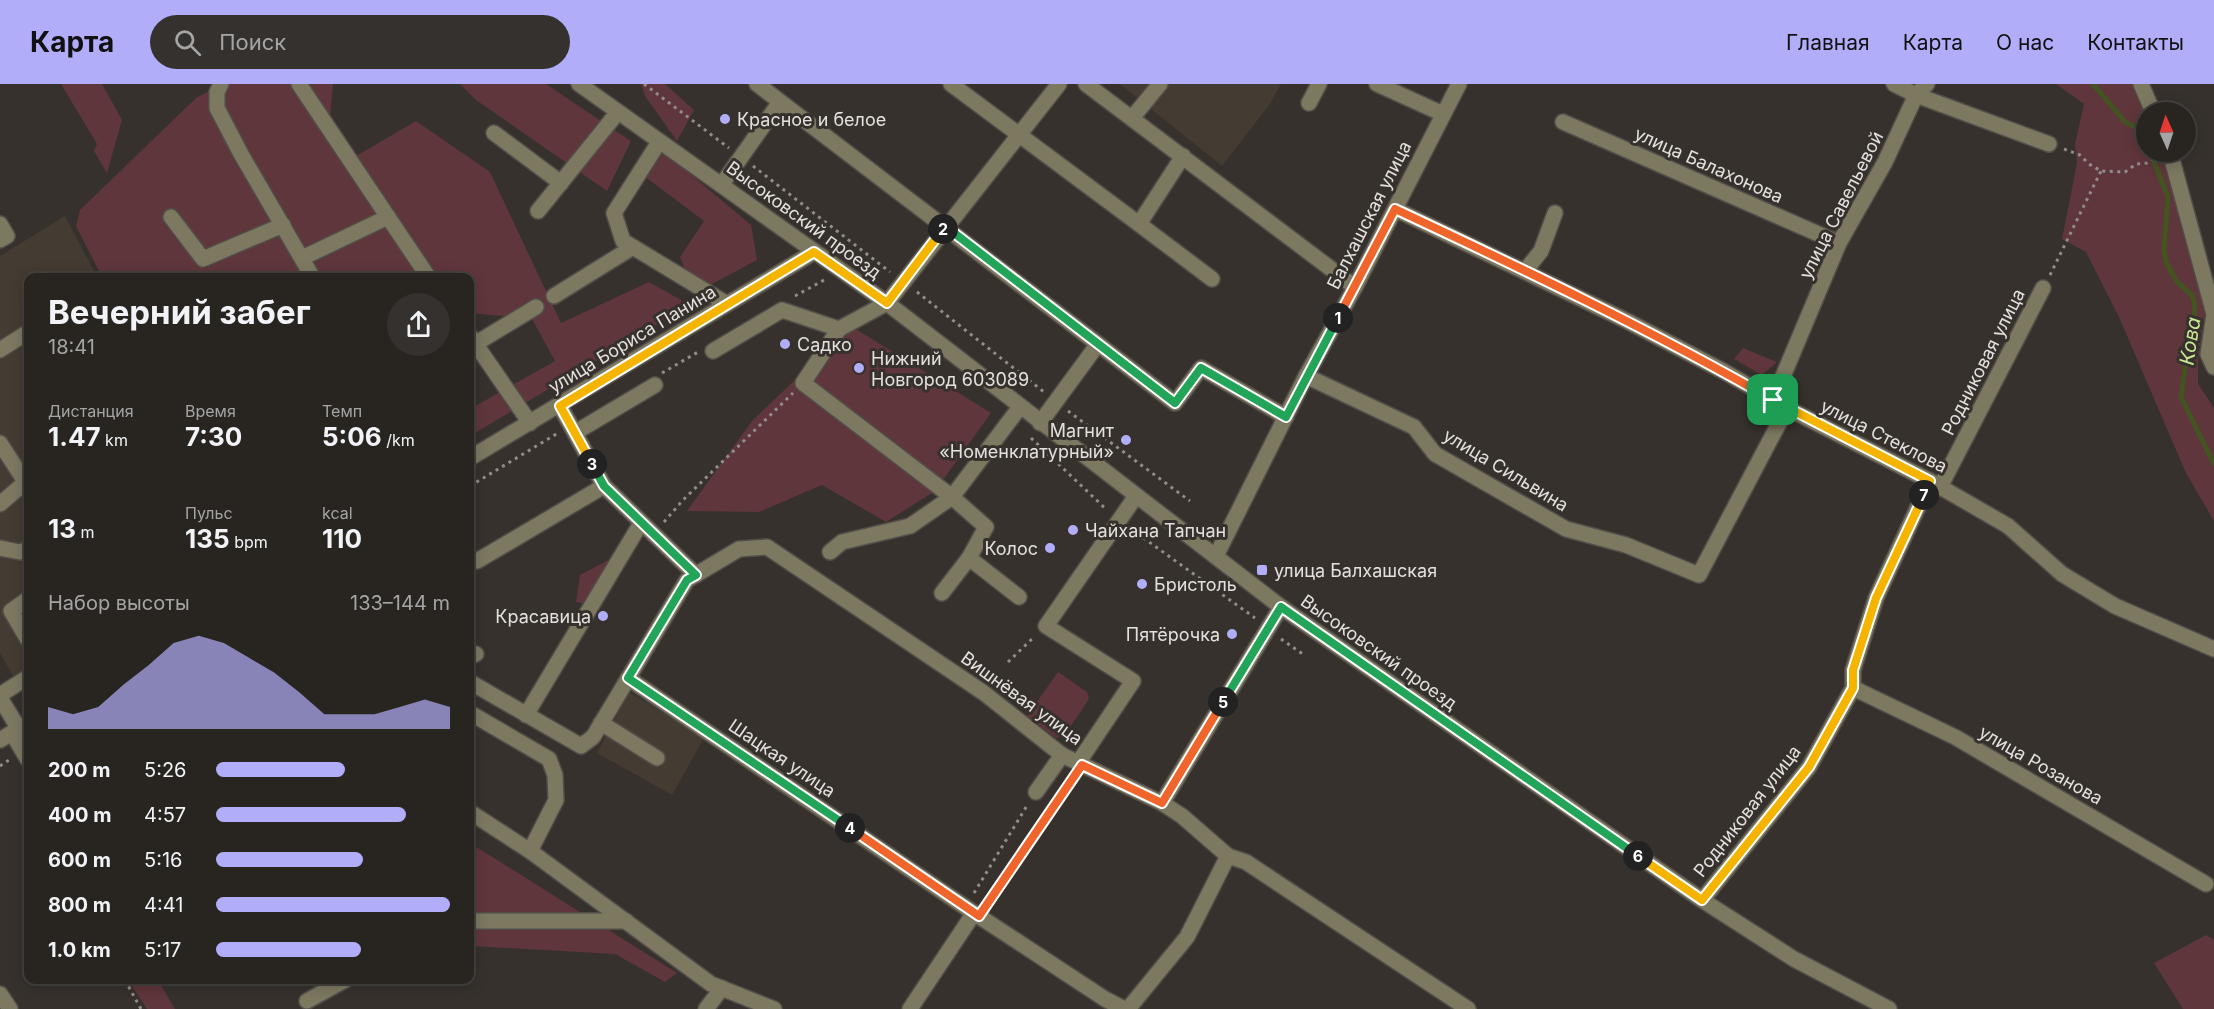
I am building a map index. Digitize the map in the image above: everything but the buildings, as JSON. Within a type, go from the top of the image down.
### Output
[{"type":"street","points":[[221,84],[217,92],[217,108],[310,273]]},
{"type":"street","points":[[299,84],[426,273]]},
{"type":"street","name":"Высоковский проезд","points":[[579,84],[599,90],[618,112],[887,303],[1015,413],[1040,423],[1281,607],[1702,900],[1794,958],[1889,1009]]},
{"type":"street","points":[[757,84],[1175,403],[1201,368],[1286,417]]},
{"type":"street","points":[[951,84],[1212,279]]},
{"type":"street","points":[[942,593],[969,558],[986,527],[952,497],[803,382],[839,329],[887,303],[945,226],[1059,84]]},
{"type":"street","points":[[1086,84],[1355,287]]},
{"type":"street","points":[[1132,118],[1161,84]]},
{"type":"street","points":[[1309,103],[1319,84]]},
{"type":"street","points":[[1377,84],[1443,114]]},
{"type":"street","name":"Балхашская улица","points":[[1215,556],[1306,376],[1355,287],[1459,84]]},
{"type":"street","points":[[1894,84],[1922,89],[2049,144]]},
{"type":"street","points":[[2141,84],[2149,102]]},
{"type":"street","name":"улица Савельевой","points":[[1773,400],[1839,243],[1885,162],[1922,89]]},
{"type":"street","points":[[722,184],[780,102]]},
{"type":"street","points":[[538,211],[618,112]]},
{"type":"street","name":"улица Балахонова","points":[[1563,122],[1839,243]]},
{"type":"street","points":[[494,133],[561,183]]},
{"type":"street","points":[[660,142],[614,213],[623,241],[727,304]]},
{"type":"street","points":[[1139,224],[1183,156]]},
{"type":"street","points":[[2167,162],[2198,249],[2214,314],[2208,354],[2214,367]]},
{"type":"street","name":"улица Стеклова","points":[[1395,209],[1525,271],[1723,371],[1787,408],[1935,484],[2008,526],[2062,574],[2115,606],[2214,649]]},
{"type":"street","points":[[1525,271],[1541,251],[1554,213]]},
{"type":"street","points":[[171,217],[203,259],[283,225]]},
{"type":"street","points":[[302,258],[388,217]]},
{"type":"street","points":[[0,224],[7,236],[0,240]]},
{"type":"street","points":[[554,296],[633,247]]},
{"type":"street","name":"улица Бориса Панина","points":[[474,456],[814,252]]},
{"type":"street","name":"Родниковая улица","points":[[1702,900],[1809,767],[1853,688],[1853,670],[1876,598],[1935,484],[2043,288]]},
{"type":"street","points":[[474,339],[536,307]]},
{"type":"street","points":[[713,351],[782,310],[839,329]]},
{"type":"street","points":[[0,350],[24,335]]},
{"type":"street","points":[[474,343],[530,423]]},
{"type":"street","points":[[1040,423],[1098,344]]},
{"type":"street","name":"улица Сильвина","points":[[1306,376],[1414,427],[1435,454],[1566,528],[1626,545],[1699,574],[1787,408]]},
{"type":"street","points":[[576,432],[655,385]]},
{"type":"street","points":[[474,684],[580,746],[592,737],[687,580],[696,575],[604,486],[560,406]]},
{"type":"street","points":[[830,552],[842,542],[910,526],[952,497],[1015,413]]},
{"type":"street","points":[[0,443],[24,477]]},
{"type":"street","points":[[0,504],[24,484]]},
{"type":"street","points":[[477,561],[604,486]]},
{"type":"street","points":[[1080,764],[1133,681],[1046,626],[1136,496]]},
{"type":"street","points":[[526,715],[647,529]]},
{"type":"street","name":"Вишнёвая улица","points":[[696,575],[739,549],[767,547],[984,693],[1062,755],[1162,803],[1182,816],[1228,856],[1246,862],[1468,1009]]},
{"type":"street","points":[[0,548],[20,552],[24,550]]},
{"type":"street","points":[[969,558],[1019,597]]},
{"type":"street","points":[[24,602],[11,611],[24,633]]},
{"type":"street","points":[[1162,803],[1281,607]]},
{"type":"street","name":"Шацкая улица","points":[[628,678],[972,912],[1105,999],[1126,1009]]},
{"type":"street","points":[[24,680],[0,696],[24,751]]},
{"type":"street","name":"улица Розанова","points":[[1853,688],[1955,737],[2205,884]]},
{"type":"street","points":[[474,715],[549,759]]},
{"type":"street","points":[[601,723],[657,758]]},
{"type":"street","points":[[530,851],[556,800],[555,775],[549,759],[555,731]]},
{"type":"street","points":[[1036,792],[1062,755]]},
{"type":"street","points":[[474,815],[530,851],[711,984],[757,1007],[774,1009]]},
{"type":"street","points":[[1126,1009],[1187,937],[1228,856]]},
{"type":"street","points":[[910,1009],[972,912]]},
{"type":"street","points":[[474,921],[626,921]]},
{"type":"street","points":[[307,1001],[338,984]]},
{"type":"street","points":[[706,1009],[722,988]]},
{"type":"street","points":[[0,994],[10,1009]]},
{"type":"path","points":[[2049,144],[2080,155],[2101,171],[2125,172],[2136,164],[2149,162]]},
{"type":"path","points":[[2043,288],[2101,171]]},
{"type":"path","points":[[794,296],[827,278]]},
{"type":"path","points":[[647,529],[683,500],[803,382]]},
{"type":"path","points":[[1015,413],[1119,521],[1304,655]]},
{"type":"path","points":[[1008,662],[1030,641]]},
{"type":"path","points":[[0,755],[5,763]]},
{"type":"path","points":[[972,912],[1080,764]]},
{"type":"path","points":[[972,912],[1036,792]]},
{"type":"path","points":[[127,984],[141,1009]]},
{"type":"shaded area","points":[[61,84],[102,84],[122,120],[107,173],[94,151],[97,144]]},
{"type":"shaded area","points":[[222,84],[333,84],[329,129],[351,159],[416,121],[490,172],[561,323],[649,282],[690,305],[474,434],[474,407],[555,361],[532,319],[474,313],[474,273],[100,273],[76,226],[80,210],[196,98]]},
{"type":"shaded area","points":[[460,84],[546,84],[631,141],[607,191],[476,100]]},
{"type":"shaded area","points":[[641,84],[665,84],[694,110],[677,141],[645,96]]},
{"type":"shaded area","points":[[1120,84],[1281,84],[1270,104],[1222,166]]},
{"type":"shaded area","points":[[2056,84],[2135,84],[2142,102],[2136,102],[2136,162],[2166,162],[2206,303],[2198,359],[2198,384],[2214,408],[2214,521],[2186,473],[2119,317],[2086,252],[2062,239],[2077,163],[2075,144],[2084,104]]},
{"type":"shaded area","points":[[662,150],[751,225],[757,260],[695,293],[680,257],[704,221],[644,176]]},
{"type":"shaded area","points":[[65,216],[95,273],[24,273],[24,695],[0,653],[0,256]]},
{"type":"shaded area","points":[[851,326],[991,413],[935,491],[886,522],[822,485],[759,512],[687,511],[752,421]]},
{"type":"shaded area","points":[[1743,348],[1777,362],[1762,375],[1734,359]]},
{"type":"shaded area","points":[[631,548],[596,606],[576,602],[580,575]]},
{"type":"shaded area","points":[[1058,672],[1087,692],[1089,699],[1064,736],[1056,738],[1027,716]]},
{"type":"shaded area","points":[[629,692],[704,738],[672,795],[597,753]]},
{"type":"shaded area","points":[[474,846],[677,973],[665,982],[615,954],[474,946]]},
{"type":"shaded area","points":[[2206,935],[2214,940],[2214,1009],[2183,1009],[2154,963]]},
{"type":"shaded area","points":[[131,984],[160,984],[175,1009],[147,1009]]},
{"type":"waterway","name":"Кова","points":[[2093,84],[2125,122],[2136,127]]},
{"type":"waterway","name":"Кова","points":[[2154,162],[2168,197],[2164,249],[2166,262],[2177,282],[2192,295],[2195,305],[2192,340],[2186,361],[2181,397],[2214,464]]},
{"type":"place","name":"Красное и белое","points":[[725,119]]},
{"type":"place","name":"Садко","points":[[785,344]]},
{"type":"place","name":"Нижний Новгород 603089","points":[[859,368]]},
{"type":"place","name":"Магнит «Номенклатурный»","points":[[1126,440]]},
{"type":"place","name":"Чайхана Тапчан","points":[[1073,530]]},
{"type":"place","name":"Колос","points":[[1050,548]]},
{"type":"place","name":"улица Балхашская","points":[[1262,570]]},
{"type":"place","name":"Бристоль","points":[[1142,584]]},
{"type":"place","name":"Красавица","points":[[603,616]]},
{"type":"place","name":"Пятёрочка","points":[[1232,634]]},
{"type":"route","points":[[1395,209],[1626,321],[1723,371],[1773,400],[1930,481],[1876,598],[1853,670],[1853,688],[1809,767],[1702,900],[1281,607],[1162,803],[1082,765],[979,916],[628,678],[687,580],[696,575],[604,486],[560,406],[814,252],[887,303],[945,226],[1175,403],[1201,368],[1286,417],[1395,209]]}]
